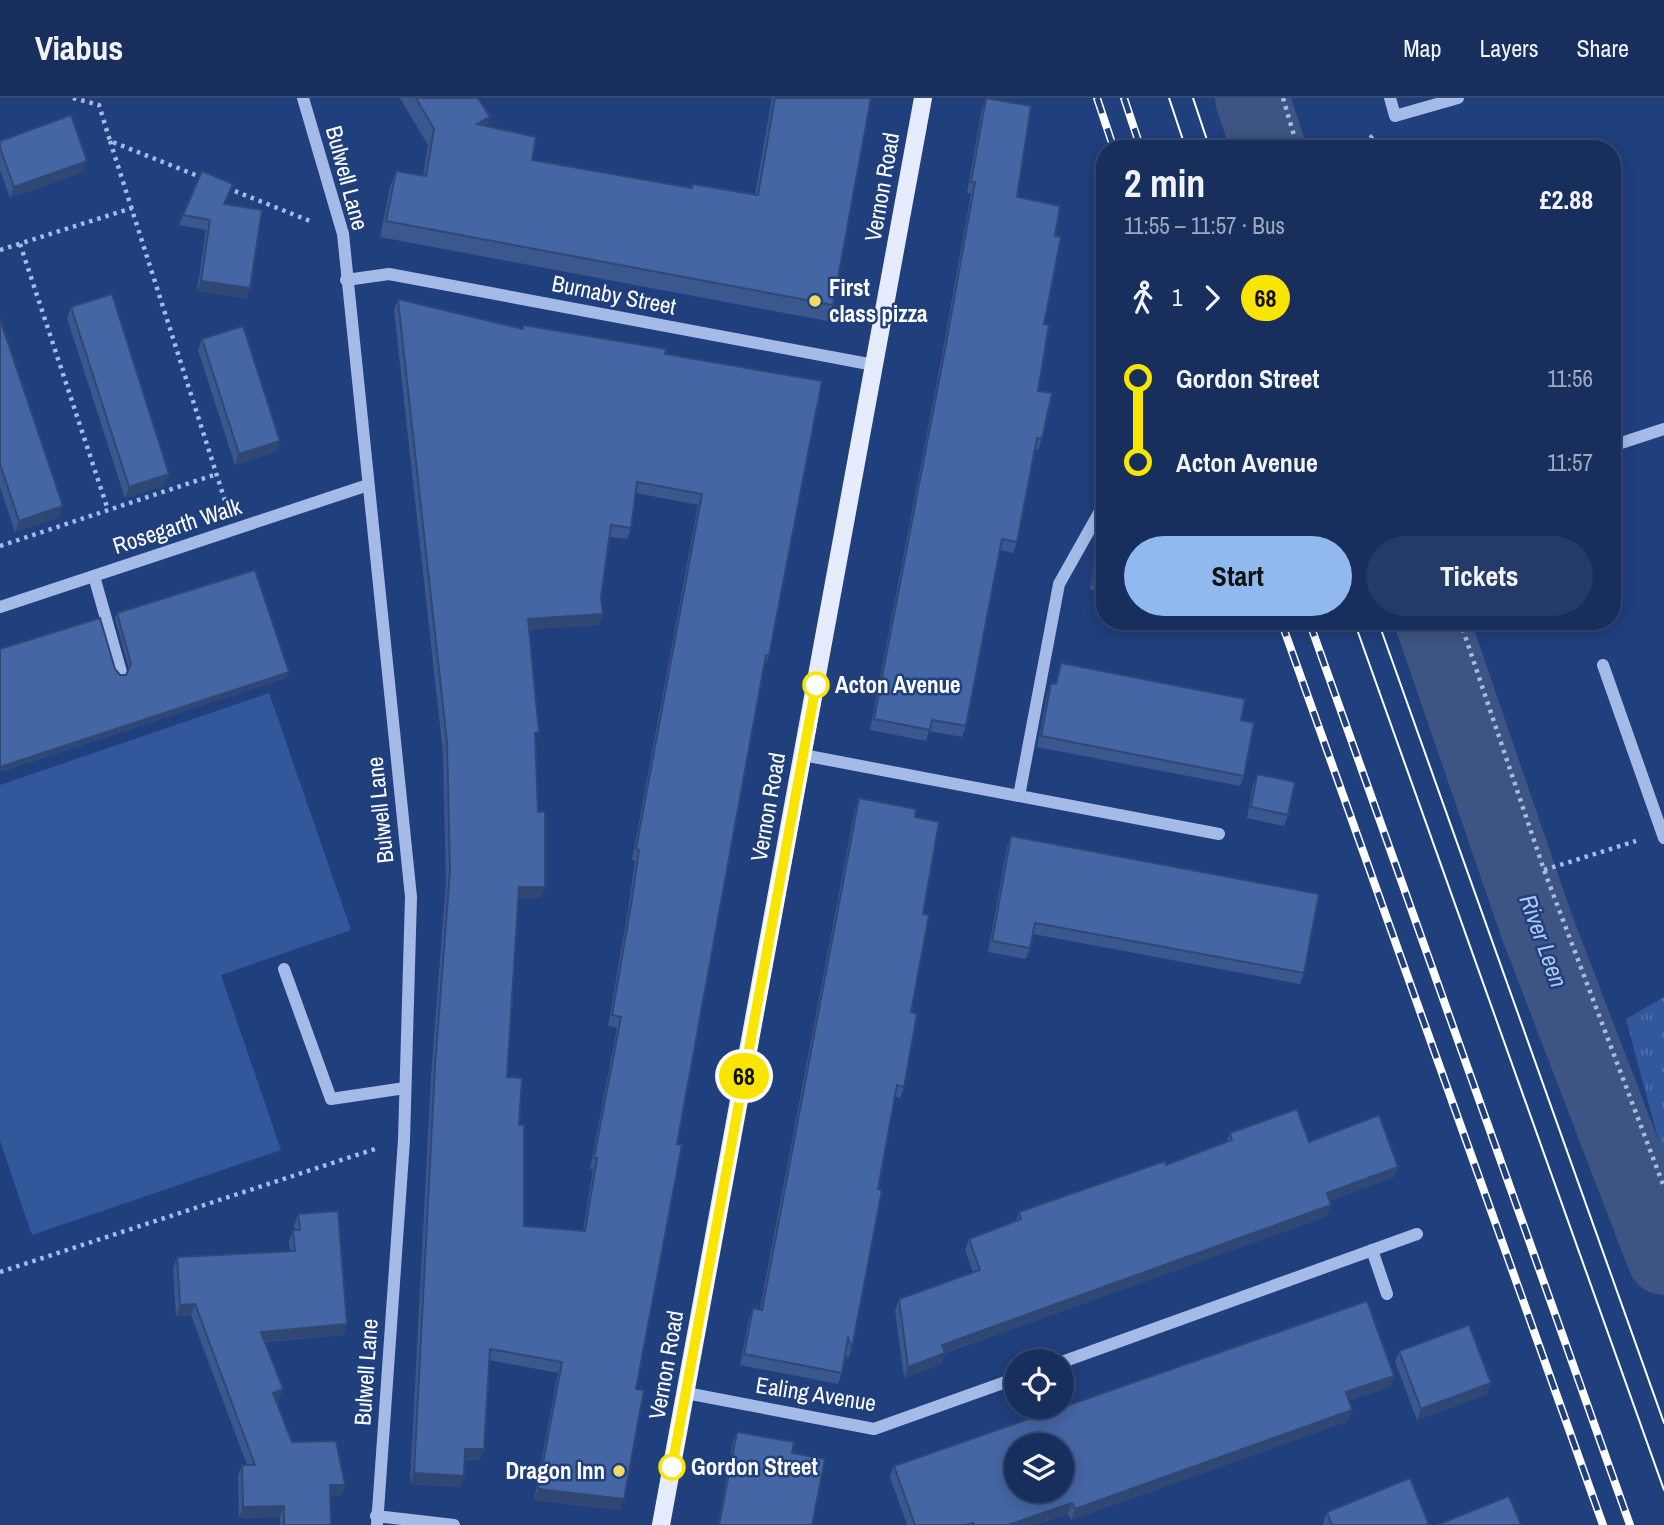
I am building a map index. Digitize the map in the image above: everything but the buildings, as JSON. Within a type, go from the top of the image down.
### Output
[{"type":"main road","name":"Vernon Road","points":[[661,1525],[923,98]]},
{"type":"street","name":"Bulwell Lane","points":[[303,98],[344,234],[346,280],[411,897],[404,1140],[376,1521]]},
{"type":"street","points":[[1390,98],[1395,116],[1458,98]]},
{"type":"street","name":"Burnaby Street","points":[[346,280],[389,274],[874,365]]},
{"type":"street","points":[[1621,443],[1664,429]]},
{"type":"street","name":"Rosegarth Walk","points":[[0,607],[368,485]]},
{"type":"street","points":[[1019,796],[1059,584],[1096,518]]},
{"type":"street","points":[[94,576],[121,672]]},
{"type":"street","points":[[1603,666],[1663,838]]},
{"type":"street","points":[[803,755],[1219,834]]},
{"type":"street","points":[[284,970],[331,1099],[405,1088]]},
{"type":"street","points":[[1074,1358],[1417,1234]]},
{"type":"street","points":[[1372,1250],[1387,1294]]},
{"type":"street","name":"Ealing Avenue","points":[[686,1393],[874,1429],[1004,1383]]},
{"type":"street","points":[[376,1521],[454,1525]]},
{"type":"path","points":[[73,98],[99,105],[234,530]]},
{"type":"path","points":[[1283,98],[1295,140]]},
{"type":"path","points":[[110,141],[344,234]]},
{"type":"path","points":[[0,250],[132,208]]},
{"type":"path","points":[[20,244],[108,510]]},
{"type":"path","points":[[0,546],[217,474]]},
{"type":"path","points":[[1463,630],[1544,870],[1664,1187]]},
{"type":"path","points":[[1544,870],[1644,838],[1663,838]]},
{"type":"path","points":[[0,1272],[404,1140]]},
{"type":"green space","points":[[269,693],[351,930],[221,975],[281,1150],[32,1235],[0,1141],[0,785]]},
{"type":"green space","points":[[1664,997],[1664,1161],[1626,1019]]},
{"type":"waterway","name":"River Leen","points":[[1252,98],[1266,140]]},
{"type":"waterway","name":"River Leen","points":[[1435,630],[1537,927],[1664,1258]]},
{"type":"tram line","points":[[1169,98],[1183,140]]},
{"type":"tram line","points":[[1193,98],[1207,140]]},
{"type":"tram line","points":[[1357,630],[1664,1490]]},
{"type":"tram line","points":[[1381,630],[1664,1423]]},
{"type":"railway","points":[[1097,98],[1111,140]]},
{"type":"railway","points":[[1124,98],[1138,140]]},
{"type":"railway","points":[[1284,630],[1603,1525]]},
{"type":"railway","points":[[1312,630],[1630,1525]]},
{"type":"bus line","name":"68","points":[[672,1467],[816,685]]},
{"type":"place","name":"First class pizza","points":[[815,301]]},
{"type":"place","name":"Acton Avenue","points":[[816,685]]},
{"type":"place","name":"Gordon Street","points":[[672,1467]]},
{"type":"place","name":"Dragon Inn","points":[[619,1471]]}]
